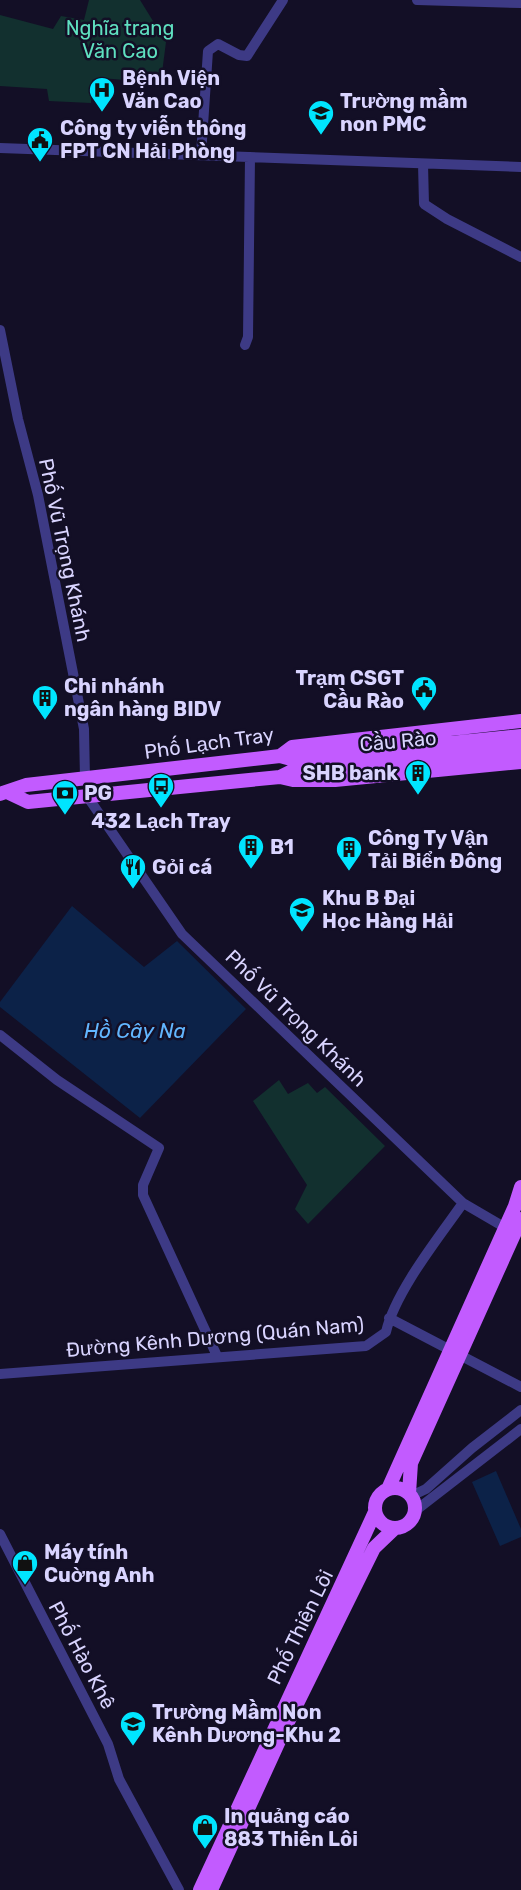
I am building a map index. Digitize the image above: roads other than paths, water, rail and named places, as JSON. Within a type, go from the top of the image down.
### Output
[{"type":"main road","name":"Phố Lạch Tray","points":[[5,793],[26,785],[280,756],[292,747],[521,721]]},
{"type":"main road","name":"Cầu Rào","points":[[280,777],[294,770],[324,762],[521,736]]},
{"type":"main road","name":"Cầu Rào","points":[[280,756],[324,762],[521,749]]},
{"type":"main road","name":"Phố Lạch Tray","points":[[5,793],[28,802],[280,777],[293,780],[335,780],[521,762]]},
{"type":"main road","points":[[407,1460],[410,1495],[415,1511],[408,1523],[395,1528],[382,1524],[375,1512],[379,1496],[388,1489],[407,1460],[510,1230],[521,1187]]},
{"type":"main road","points":[[510,1230],[521,1219]]},
{"type":"main road","points":[[388,1489],[399,1488],[410,1495]]},
{"type":"main road","name":"Phố Thiên Lôi","points":[[200,1890],[375,1512]]},
{"type":"main road","name":"Phố Thiên Lôi","points":[[211,1890],[284,1730],[374,1548],[395,1528]]},
{"type":"street","points":[[201,155],[208,51],[218,44],[239,55],[247,56],[283,0]]},
{"type":"street","points":[[417,0],[521,3]]},
{"type":"street","points":[[0,148],[521,167]]},
{"type":"street","points":[[244,345],[248,336],[250,284],[250,157]]},
{"type":"street","points":[[423,164],[424,204],[521,257]]},
{"type":"street","name":"Phố Vũ Trọng Khánh","points":[[0,330],[3,356],[38,495],[82,718],[85,778]]},
{"type":"street","name":"Phố Vũ Trọng Khánh","points":[[87,796],[182,934],[463,1203],[510,1230]]},
{"type":"street","points":[[0,1035],[57,1080],[159,1148],[143,1185],[142,1195],[217,1356]]},
{"type":"street","name":"Đường Kênh Dương (Quán Nam)","points":[[0,1374],[366,1346],[386,1332],[389,1318],[426,1257],[463,1203]]},
{"type":"street","points":[[389,1318],[521,1387]]},
{"type":"street","points":[[410,1495],[426,1489],[471,1448],[521,1410]]},
{"type":"street","points":[[415,1511],[521,1429]]},
{"type":"street","name":"Phố Hào Khê","points":[[0,1534],[108,1744],[119,1779],[179,1890]]},
{"type":"water","name":"Hồ Cây Na","points":[[72,906],[144,967],[177,941],[246,1009],[140,1118],[0,1007],[0,1002]]},
{"type":"water","points":[[496,1471],[521,1529],[521,1537],[500,1546],[472,1482]]},
{"type":"place","name":"Bệnh Viện Văn Cao","points":[[102,113]]},
{"type":"place","name":"Trường mầm non PMC","points":[[321,136]]},
{"type":"place","name":"Công ty viễn thông FPT CN Hải Phòng","points":[[40,163]]},
{"type":"place","name":"Trạm CSGT Cầu Rào","points":[[424,712]]},
{"type":"place","name":"Chi nhánh ngân hàng BIDV","points":[[45,721]]},
{"type":"place","name":"SHB bank","points":[[418,796]]},
{"type":"place","name":"432 Lạch Tray","points":[[161,809]]},
{"type":"place","name":"PG","points":[[65,816]]},
{"type":"place","name":"B1","points":[[251,870]]},
{"type":"place","name":"Công Ty Vận Tải Biển Đông","points":[[349,872]]},
{"type":"place","name":"Gỏi cá","points":[[133,890]]},
{"type":"place","name":"Khu B Đại Học Hàng Hải","points":[[302,933]]},
{"type":"place","name":"Máy tính Cuờng Anh","points":[[25,1586]]},
{"type":"place","name":"Trường Mầm Non Kênh Dương-Khu 2","points":[[133,1747]]},
{"type":"place","name":"In quảng cáo 883 Thiên Lôi","points":[[205,1850]]},
{"type":"park label","name":"Nghĩa trang Văn Cao","points":[[120,40]]}]
